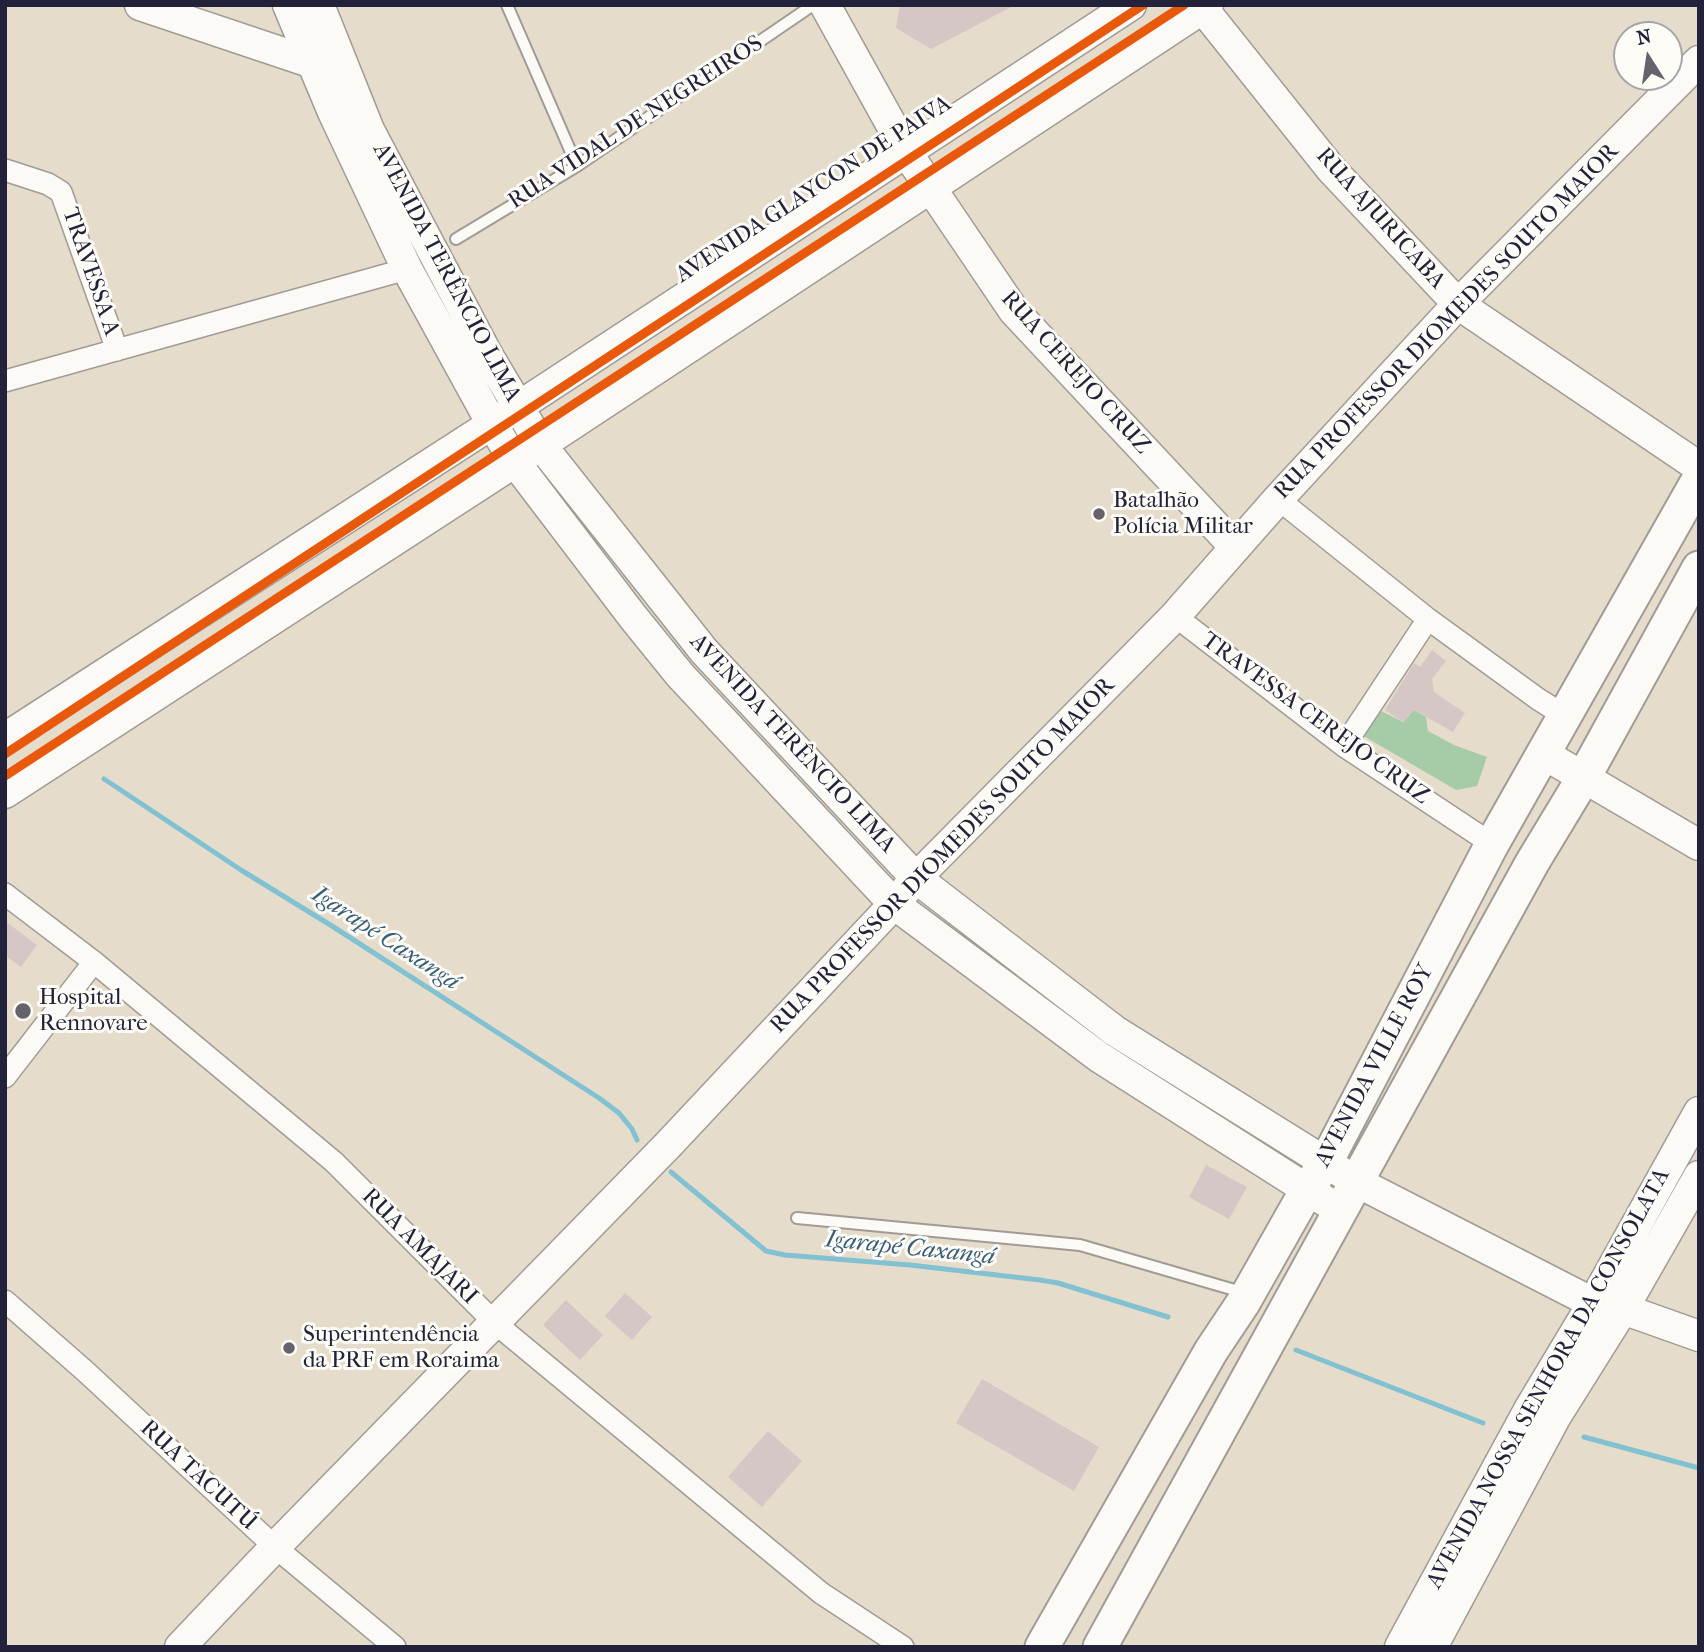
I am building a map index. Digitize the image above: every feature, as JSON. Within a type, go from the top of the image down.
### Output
[{"type":"main road","points":[[140,5],[310,62]]},
{"type":"main road","name":"AVENIDA TERÊNCIO LIMA","points":[[288,5],[310,62],[358,135],[541,445],[704,651],[916,878],[1115,1031],[1357,1182],[1593,1303],[1623,1309],[1699,1336]]},
{"type":"main road","name":"AVENIDA TERÊNCIO LIMA","points":[[319,5],[358,135],[407,269],[515,462],[680,675],[894,904],[1100,1057],[1340,1211]]},
{"type":"main road","name":"RUA CEREJO CRUZ","points":[[825,5],[907,153],[1014,311],[1235,547]]},
{"type":"main road","name":"AVENIDA GLAYCON DE PAIVA","points":[[5,738],[492,424],[1131,5]]},
{"type":"main road","points":[[14,787],[931,190],[1204,6]]},
{"type":"main road","name":"RUA AJURICABA","points":[[1204,6],[1331,169],[1458,304],[1699,467]]},
{"type":"main road","name":"RUA PROFESSOR DIOMEDES SOUTO MAIOR","points":[[180,1647],[642,1172],[916,878],[1175,616],[1278,499],[1458,304],[1698,64]]},
{"type":"main road","name":"AVENIDA VILLE ROY","points":[[1042,1647],[1211,1351],[1326,1162],[1492,844],[1699,479]]},
{"type":"main road","name":"AVENIDA VILLE ROY","points":[[1100,1647],[1532,863],[1584,777],[1699,568]]},
{"type":"main road","points":[[633,617],[660,598]]},
{"type":"main road","points":[[1542,753],[1699,845]]},
{"type":"main road","name":"AVENIDA NOSSA SENHORA DA CONSOLATA","points":[[1432,1647],[1513,1468],[1543,1412],[1593,1303],[1699,1112]]},
{"type":"main road","name":"AVENIDA NOSSA SENHORA DA CONSOLATA","points":[[1543,1412],[1623,1309],[1699,1176]]},
{"type":"main road","name":"AVENIDA NOSSA SENHORA DA CONSOLATA","points":[[1400,1647],[1513,1468]]},
{"type":"street","name":"TRAVESSA A","points":[[15,173],[57,187],[61,192],[117,350]]},
{"type":"street","points":[[5,381],[407,269]]},
{"type":"street","points":[[1278,499],[1428,618],[1565,716]]},
{"type":"street","name":"TRAVESSA CEREJO CRUZ","points":[[1175,616],[1344,746],[1492,844]]},
{"type":"street","points":[[1344,746],[1428,618]]},
{"type":"street","name":"RUA AMAJARI","points":[[5,894],[94,962],[334,1162],[495,1323],[821,1593],[903,1647]]},
{"type":"street","points":[[5,1077],[94,962]]},
{"type":"street","name":"RUA TACUTÚ","points":[[5,1301],[85,1371],[275,1547],[395,1647]]},
{"type":"lane","points":[[507,5],[577,166]]},
{"type":"lane","name":"RUA VIDAL DE NEGREIROS","points":[[456,239],[577,166],[813,5]]},
{"type":"lane","points":[[797,1218],[1080,1245],[1245,1298]]},
{"type":"green space","points":[[1379,710],[1403,722],[1414,710],[1426,717],[1428,731],[1454,745],[1487,757],[1477,786],[1456,790],[1362,735]]},
{"type":"building","points":[[900,5],[1015,5],[931,49],[896,28]]},
{"type":"building","points":[[1432,650],[1446,661],[1432,679],[1434,692],[1465,713],[1453,732],[1414,710],[1403,722],[1385,710],[1414,663],[1420,667]]},
{"type":"building","points":[[5,921],[37,945],[21,967],[5,955]]},
{"type":"building","points":[[1206,1165],[1247,1187],[1229,1219],[1189,1197]]},
{"type":"building","points":[[625,1293],[652,1317],[632,1340],[605,1316]]},
{"type":"building","points":[[566,1300],[603,1335],[580,1360],[543,1325]]},
{"type":"building","points":[[982,1379],[1099,1447],[1074,1491],[956,1423]]},
{"type":"building","points":[[768,1431],[802,1461],[762,1507],[728,1477]]},
{"type":"waterway","name":"Igarapé Caxangá","points":[[104,779],[241,870],[599,1098],[619,1113],[637,1140]]},
{"type":"waterway","name":"Igarapé Caxangá","points":[[671,1172],[766,1251],[1040,1280],[1058,1283],[1168,1317]]},
{"type":"waterway","name":"Igarapé Caxangá","points":[[1296,1350],[1483,1423]]},
{"type":"waterway","name":"Igarapé Caxangá","points":[[1584,1437],[1699,1468]]},
{"type":"cycle path","points":[[5,754],[1143,5]]},
{"type":"cycle path","points":[[5,776],[1184,5]]},
{"type":"place","name":"Batalhão Polícia Militar","points":[[1099,514]]},
{"type":"place","name":"Hospital Rennovare","points":[[23,1011]]},
{"type":"place","name":"Superintendência da PRF em Roraima","points":[[289,1348]]}]
